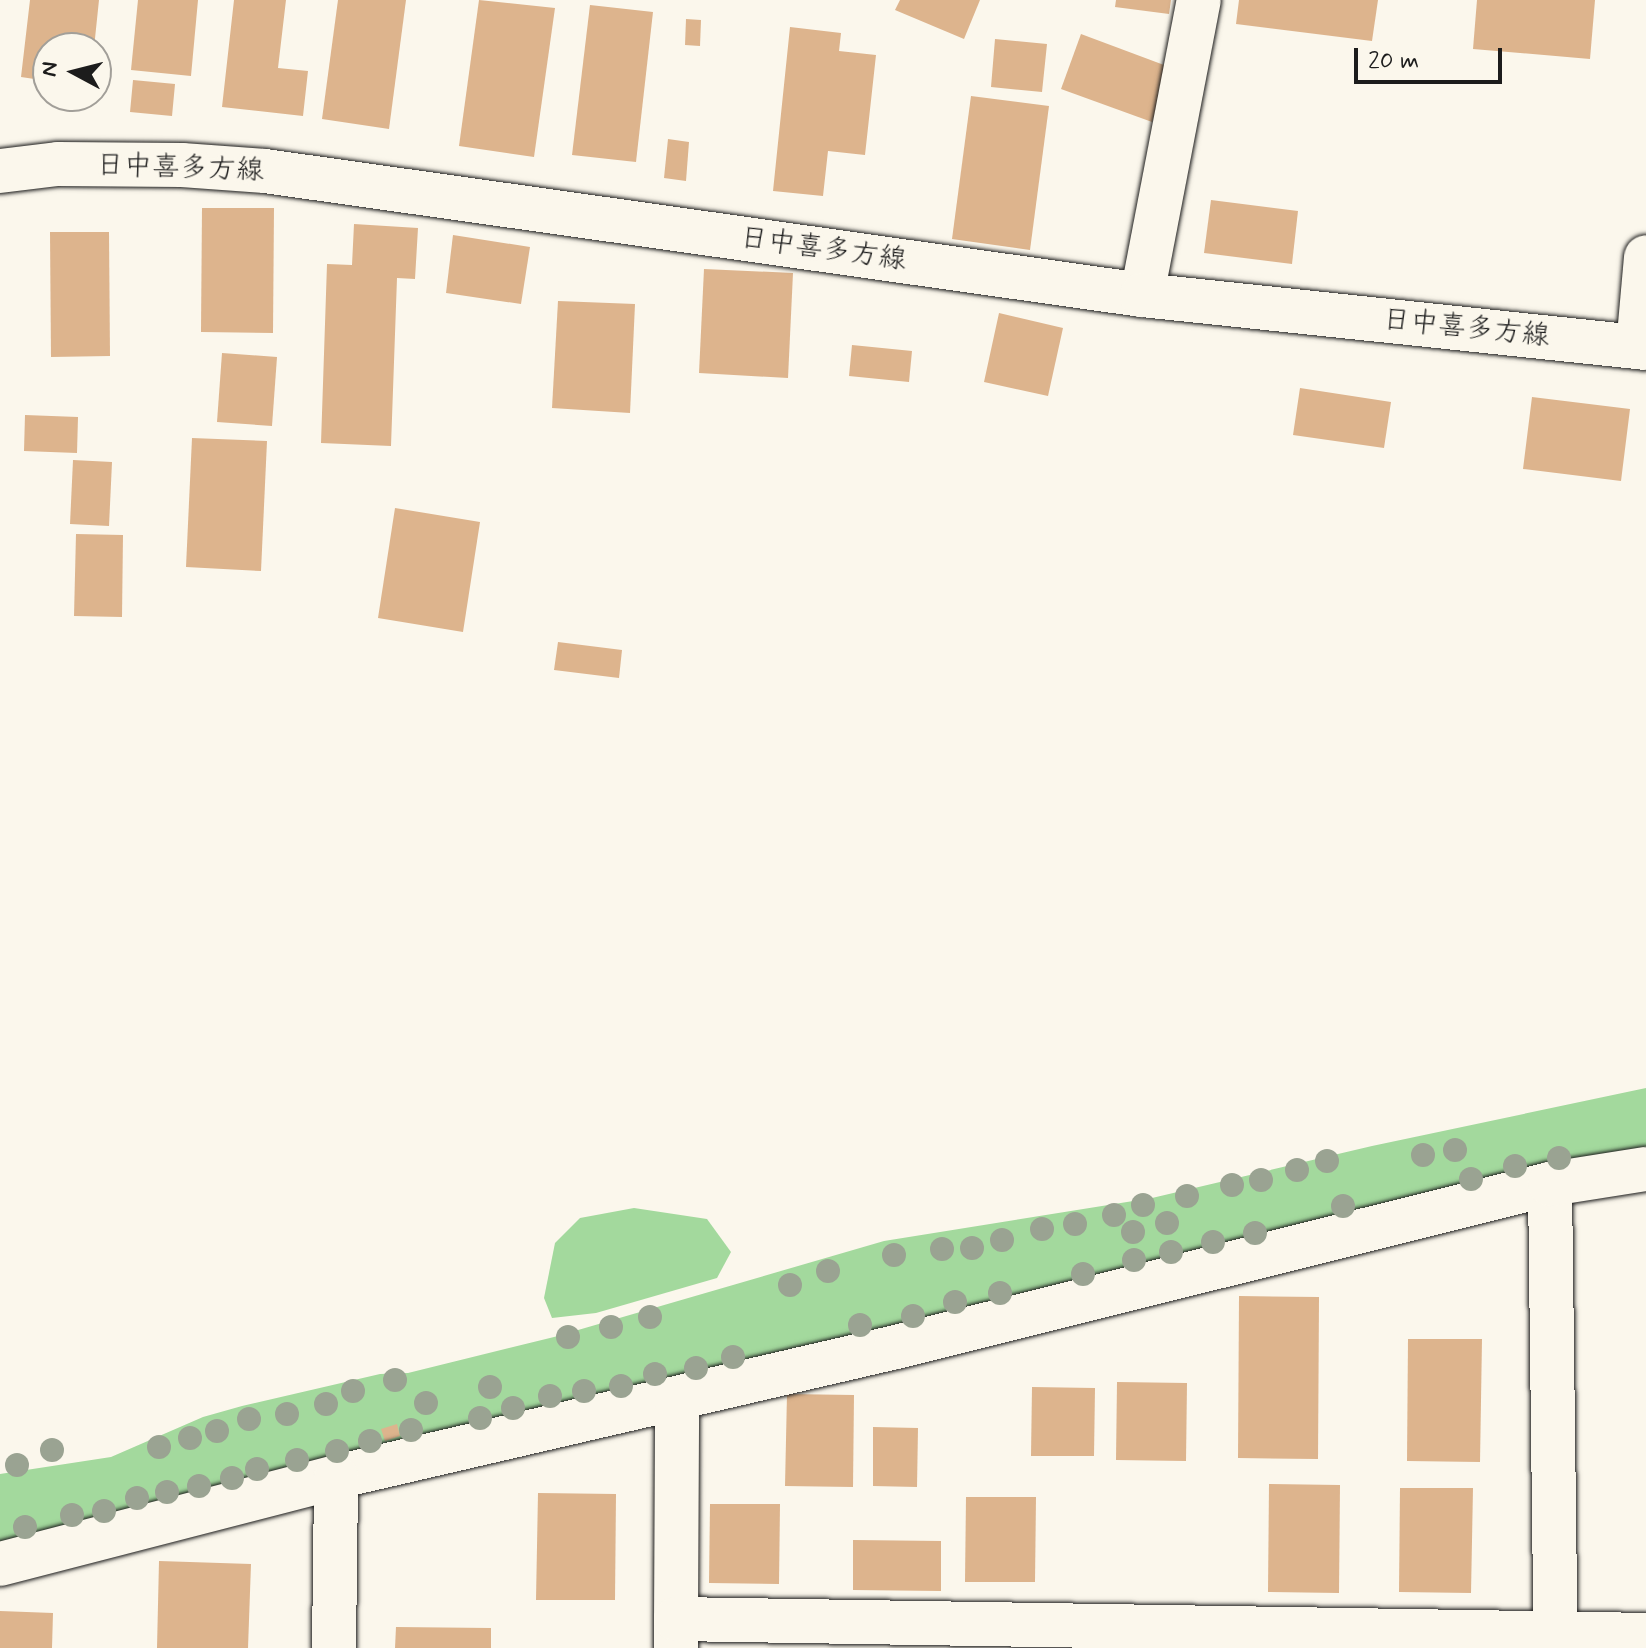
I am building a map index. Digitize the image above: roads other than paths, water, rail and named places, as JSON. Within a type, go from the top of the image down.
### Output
[{"type":"street","points":[[1142,295],[1199,0]]},
{"type":"street","name":"日中喜多方線","points":[[0,171],[58,164],[182,165],[265,171],[1142,295],[1642,347]]},
{"type":"street","points":[[1642,347],[1646,257]]},
{"type":"street","points":[[0,1564],[336,1477],[896,1347],[1550,1184],[1646,1169]]},
{"type":"street","points":[[1550,1184],[1556,1641]]},
{"type":"street","points":[[677,1398],[676,1634],[1556,1641],[1646,1635]]},
{"type":"street","points":[[334,1648],[336,1477]]}]
